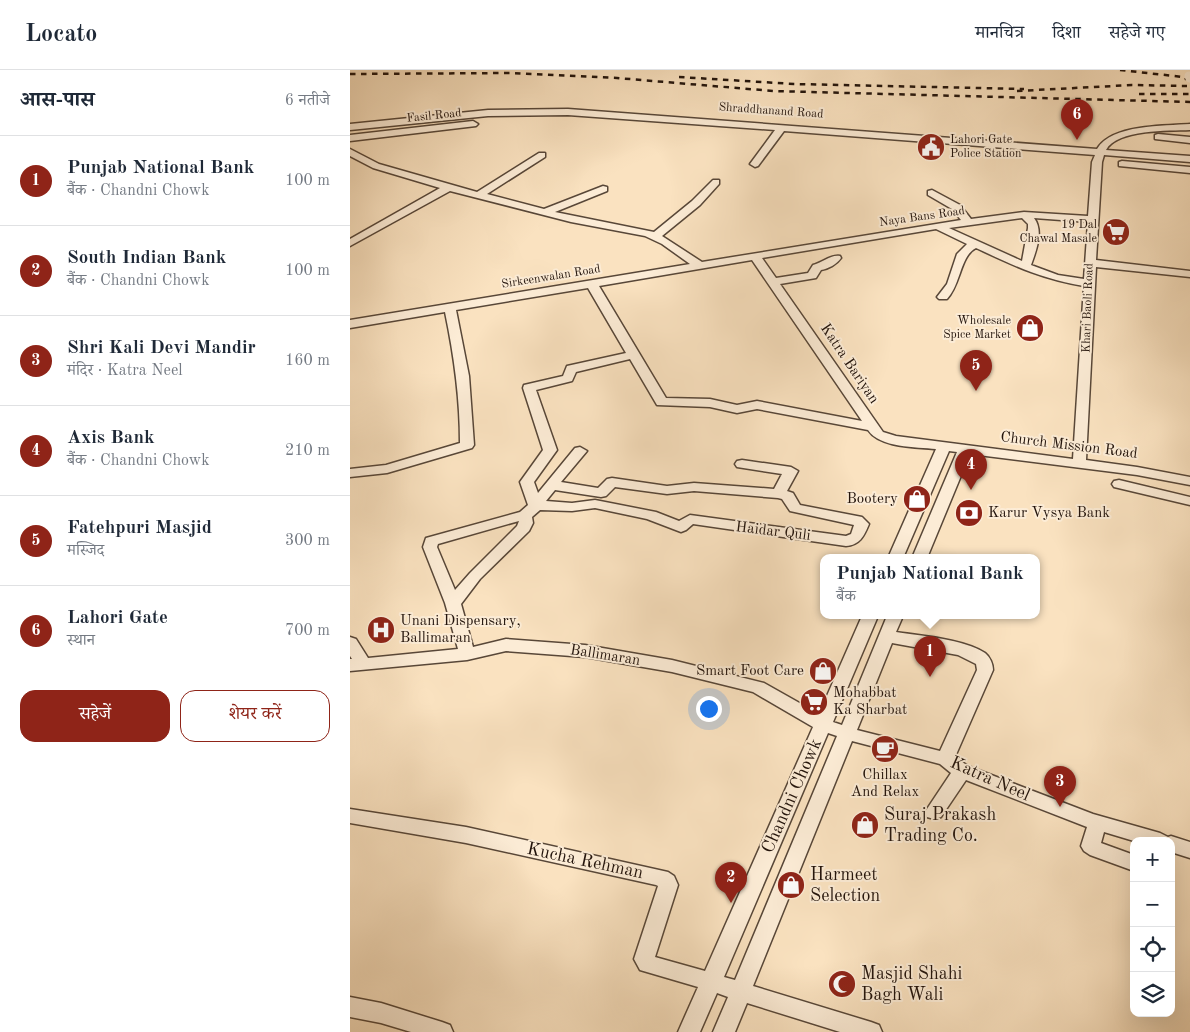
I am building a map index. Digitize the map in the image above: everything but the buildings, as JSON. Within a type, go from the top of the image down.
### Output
[{"type":"street","name":"Shraddhanand Road","points":[[350,125],[465,112],[565,110],[1100,154]]},
{"type":"street","name":"Shraddhanand Road","points":[[350,125],[442,116],[535,112],[600,114],[779,131],[1100,154]]},
{"type":"street","name":"Fasil Road","points":[[350,138],[468,124],[521,122]]},
{"type":"street","points":[[1100,154],[1109,141],[1127,135],[1190,127]]},
{"type":"street","points":[[756,164],[779,131]]},
{"type":"street","points":[[1127,135],[1190,140]]},
{"type":"street","points":[[350,152],[370,164],[394,173],[546,212],[655,236],[700,266]]},
{"type":"street","points":[[1100,154],[1190,157]]},
{"type":"street","points":[[1100,154],[1190,170]]},
{"type":"street","name":"Khari Baoli Road","points":[[1079,464],[1085,407],[1088,283],[1092,219],[1100,154]]},
{"type":"street","points":[[480,194],[542,155]]},
{"type":"street","points":[[655,236],[696,203],[716,182]]},
{"type":"street","points":[[350,243],[449,187]]},
{"type":"street","points":[[546,212],[603,189]]},
{"type":"street","points":[[932,193],[956,207],[969,223]]},
{"type":"street","points":[[1024,216],[1032,222],[1034,229],[1031,250],[1025,267]]},
{"type":"street","name":"Naya Bans Road","points":[[756,256],[937,226],[1024,216],[1092,219]]},
{"type":"street","points":[[937,226],[1025,267],[1056,278],[1088,283]]},
{"type":"street","points":[[943,297],[950,290],[962,252],[967,246],[975,244]]},
{"type":"street","name":"Sirkeenwalan Road","points":[[350,324],[756,256]]},
{"type":"street","name":"Katra Bariyan","points":[[756,256],[878,435],[885,438],[944,446]]},
{"type":"street","points":[[812,276],[817,267],[822,267],[836,258]]},
{"type":"street","points":[[1090,263],[1190,274]]},
{"type":"street","points":[[773,282],[812,276],[825,278]]},
{"type":"street","points":[[592,284],[658,398],[664,402],[710,403],[737,409],[757,405],[871,427]]},
{"type":"street","points":[[350,473],[387,469],[467,445],[468,415],[461,357],[450,307]]},
{"type":"street","points":[[453,603],[475,576],[524,528],[526,523],[530,510],[527,482],[550,450],[530,388],[568,378],[571,369],[634,356]]},
{"type":"street","points":[[897,554],[944,446]]},
{"type":"street","name":"Church Mission Road","points":[[944,446],[1137,471],[1190,481]]},
{"type":"street","points":[[921,554],[965,449]]},
{"type":"street","points":[[467,654],[453,603],[430,547],[430,541],[530,510],[580,451]]},
{"type":"street","points":[[553,485],[601,493],[612,482],[667,490],[694,488],[778,494],[790,471],[742,464]]},
{"type":"street","points":[[1119,484],[1190,501]]},
{"type":"street","name":"Haidar Quli","points":[[530,510],[595,504],[651,516],[681,527],[690,519],[846,541],[850,541],[856,536],[862,524],[856,520],[795,508],[788,496],[778,494]]},
{"type":"street","points":[[904,537],[926,541]]},
{"type":"street","name":"Chandni Chowk","points":[[689,1032],[869,619]]},
{"type":"street","name":"Chandni Chowk","points":[[724,1032],[895,619]]},
{"type":"street","points":[[887,636],[960,650],[978,656],[985,665],[986,670],[945,759]]},
{"type":"street","points":[[350,643],[356,664]]},
{"type":"street","name":"Ballimaran","points":[[356,664],[467,654],[506,645],[585,651],[672,666],[758,687],[823,725],[848,733]]},
{"type":"street","name":"Katra Neel","points":[[848,733],[872,741],[945,759],[962,771],[1097,823],[1146,837]]},
{"type":"street","points":[[934,812],[962,771]]},
{"type":"street","name":"Kucha Rehman","points":[[350,816],[385,823],[466,834],[661,878],[668,885],[645,956],[645,962],[652,966],[711,982]]},
{"type":"street","points":[[1097,823],[1092,846],[1096,850],[1130,862]]},
{"type":"street","points":[[1175,845],[1190,850]]},
{"type":"street","points":[[711,982],[871,1032]]},
{"type":"street","points":[[350,1007],[442,1032]]},
{"type":"railway","points":[[1120,70],[1183,77]]},
{"type":"railway","points":[[350,74],[511,73],[617,78],[773,91],[1190,102]]},
{"type":"railway","points":[[679,77],[794,84],[1024,89]]},
{"type":"railway","points":[[1017,91],[1132,85],[1187,86]]},
{"type":"railway","points":[[1139,94],[1190,94]]},
{"type":"place","name":"Lahori Gate","points":[[1077,140]]},
{"type":"place","name":"Lahori Gate Police Station","points":[[931,147]]},
{"type":"place","name":"19 Dal Chawal Masale","points":[[1116,232]]},
{"type":"place","name":"Wholesale Spice Market","points":[[1030,328]]},
{"type":"place","name":"Fatehpuri Masjid","points":[[976,391]]},
{"type":"place","name":"Axis Bank","points":[[971,490]]},
{"type":"place","name":"Bootery","points":[[917,499]]},
{"type":"place","name":"Karur Vysya Bank","points":[[969,513]]},
{"type":"place","name":"Unani Dispensary, Ballimaran","points":[[381,630]]},
{"type":"place","name":"Smart Foot Care","points":[[823,671]]},
{"type":"place","name":"Punjab National Bank","points":[[930,677]]},
{"type":"place","name":"Mohabbat Ka Sharbat","points":[[814,702]]},
{"type":"place","name":"Chillax And Relax","points":[[885,749]]},
{"type":"place","name":"Shri Kali Devi Mandir","points":[[1060,807]]},
{"type":"place","name":"Suraj Prakash Trading Co.","points":[[865,825]]},
{"type":"place","name":"Harmeet Selection","points":[[791,885]]},
{"type":"place","name":"South Indian Bank","points":[[731,903]]},
{"type":"place","name":"Masjid Shahi Bagh Wali","points":[[842,984]]}]
